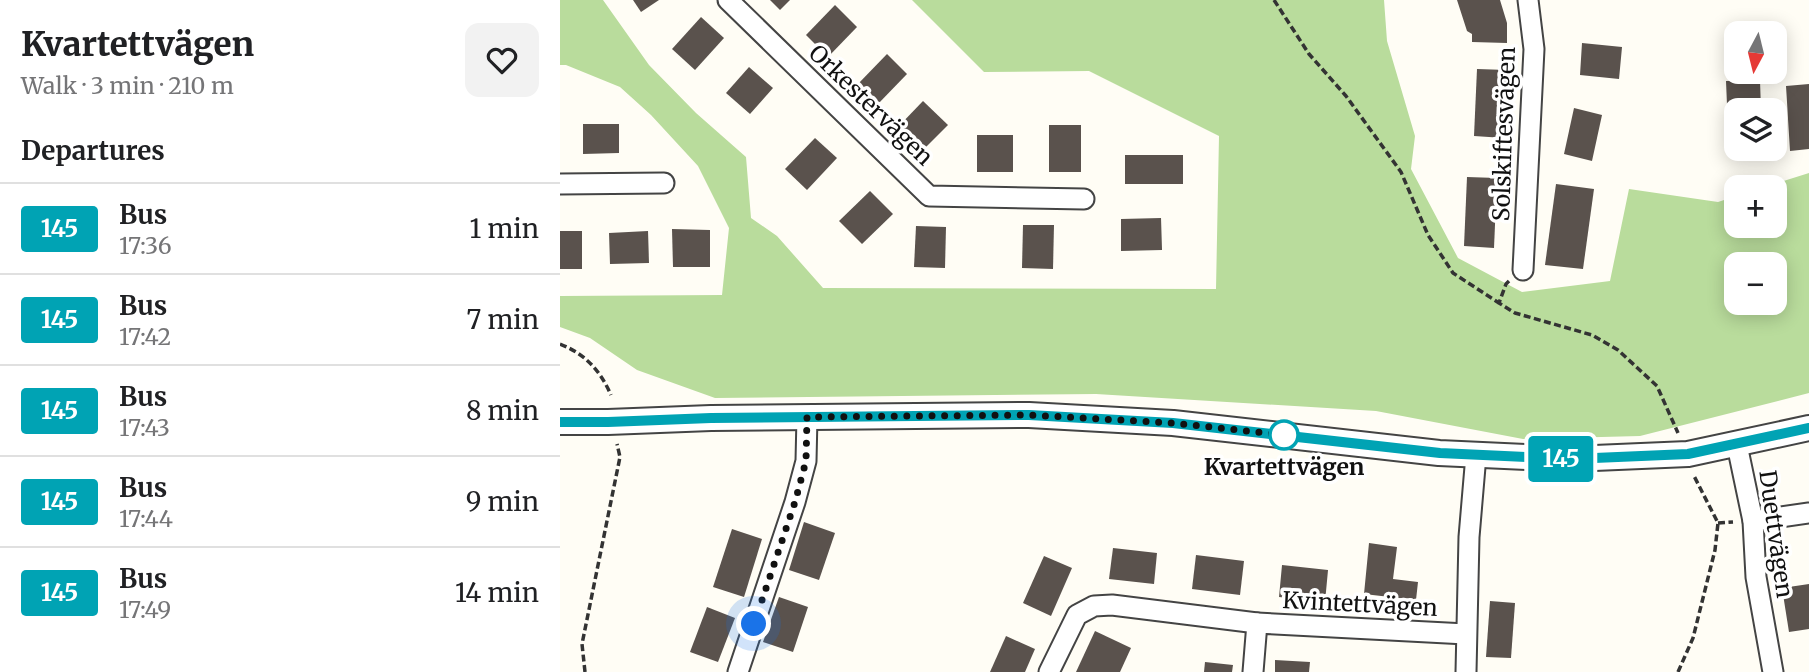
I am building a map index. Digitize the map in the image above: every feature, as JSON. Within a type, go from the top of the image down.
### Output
[{"type":"street","name":"Orkestervägen","points":[[728,0],[929,196],[1084,199]]},
{"type":"street","name":"Solskiftesvägen","points":[[1523,270],[1534,49],[1528,0]]},
{"type":"street","points":[[560,184],[664,183]]},
{"type":"street","points":[[560,422],[1029,415],[1173,423],[1440,453],[1571,459],[1688,454],[1809,428]]},
{"type":"street","points":[[738,672],[795,502],[806,461],[807,417]]},
{"type":"street","name":"Duettvägen","points":[[1737,445],[1754,522],[1756,577],[1773,672]]},
{"type":"street","points":[[1466,672],[1469,537],[1476,455]]},
{"type":"street","points":[[1754,522],[1809,513]]},
{"type":"street","points":[[1049,672],[1077,615],[1094,606],[1112,605],[1257,623]]},
{"type":"street","name":"Kvintettvägen","points":[[1253,672],[1257,623],[1466,634]]},
{"type":"path","points":[[1274,0],[1309,54],[1346,96],[1401,172],[1428,235],[1453,273],[1515,313],[1592,335],[1618,350],[1657,386],[1678,435]]},
{"type":"path","points":[[1499,303],[1506,284],[1523,270]]},
{"type":"path","points":[[560,344],[569,347],[599,371],[611,394]]},
{"type":"path","points":[[585,672],[582,644],[620,457],[617,441]]},
{"type":"path","points":[[1678,672],[1693,638],[1715,550],[1718,523],[1693,473]]},
{"type":"green space","points":[[560,0],[603,0],[649,65],[696,113],[746,157],[751,218],[777,236],[823,288],[1216,289],[1219,136],[1089,71],[984,72],[912,0],[1384,0],[1387,41],[1415,136],[1411,169],[1458,258],[1522,292],[1610,281],[1629,189],[1718,202],[1724,200],[1724,238],[1787,238],[1787,180],[1809,173],[1809,393],[1640,436],[1523,439],[1376,411],[1096,394],[715,398],[637,370],[590,338],[560,327],[560,296],[722,295],[729,228],[698,166],[651,115],[620,87],[560,65]]},
{"type":"building","points":[[633,0],[659,0],[641,12]]},
{"type":"building","points":[[770,0],[790,0],[780,10]]},
{"type":"building","points":[[1457,0],[1500,0],[1507,23],[1507,43],[1472,42],[1472,34],[1467,31]]},
{"type":"building","points":[[835,5],[857,27],[828,57],[806,35]]},
{"type":"building","points":[[701,17],[724,38],[695,70],[672,49]]},
{"type":"building","points":[[1582,43],[1622,47],[1619,79],[1580,75]]},
{"type":"building","points":[[887,54],[907,74],[877,105],[857,85]]},
{"type":"building","points":[[749,67],[773,88],[750,114],[726,93]]},
{"type":"building","points":[[1477,69],[1507,70],[1504,138],[1474,136]]},
{"type":"building","points":[[1726,84],[1760,84],[1761,98],[1727,98]]},
{"type":"building","points":[[1809,84],[1809,149],[1790,151],[1786,86]]},
{"type":"building","points":[[923,101],[948,125],[922,151],[898,127]]},
{"type":"building","points":[[1574,108],[1602,115],[1592,161],[1564,154]]},
{"type":"building","points":[[583,124],[619,124],[619,153],[583,154]]},
{"type":"building","points":[[1049,125],[1081,125],[1081,172],[1049,172]]},
{"type":"building","points":[[977,135],[1013,135],[1013,172],[977,172]]},
{"type":"building","points":[[815,138],[837,158],[807,190],[785,169]]},
{"type":"building","points":[[1125,155],[1183,155],[1183,184],[1125,184]]},
{"type":"building","points":[[1467,177],[1497,178],[1494,248],[1464,246]]},
{"type":"building","points":[[1556,184],[1594,189],[1583,269],[1545,265]]},
{"type":"building","points":[[870,191],[893,214],[862,244],[839,221]]},
{"type":"building","points":[[1161,218],[1162,250],[1121,251],[1121,219]]},
{"type":"building","points":[[1023,225],[1054,225],[1053,269],[1022,268]]},
{"type":"building","points":[[916,226],[946,227],[945,268],[914,267]]},
{"type":"building","points":[[672,229],[710,230],[710,267],[673,267]]},
{"type":"building","points":[[560,231],[582,231],[582,269],[560,269]]},
{"type":"building","points":[[648,231],[649,263],[610,264],[609,233]]},
{"type":"building","points":[[804,522],[835,533],[819,580],[789,570]]},
{"type":"building","points":[[732,529],[762,539],[744,597],[713,587]]},
{"type":"building","points":[[1369,543],[1397,547],[1393,579],[1418,582],[1416,600],[1364,594]]},
{"type":"building","points":[[1113,548],[1157,553],[1154,584],[1109,579]]},
{"type":"building","points":[[1196,555],[1244,561],[1240,595],[1192,589]]},
{"type":"building","points":[[1044,556],[1072,568],[1051,616],[1023,603]]},
{"type":"building","points":[[1282,565],[1328,570],[1325,602],[1279,597]]},
{"type":"building","points":[[1809,584],[1809,629],[1789,632],[1782,588]]},
{"type":"building","points":[[779,597],[808,607],[793,652],[763,642]]},
{"type":"building","points":[[1490,601],[1515,603],[1511,658],[1486,657]]},
{"type":"building","points":[[707,607],[735,618],[718,662],[690,652]]},
{"type":"building","points":[[1095,631],[1131,648],[1120,672],[1076,672]]},
{"type":"building","points":[[1006,636],[1035,649],[1025,672],[990,672]]},
{"type":"building","points":[[1275,660],[1310,662],[1309,672],[1275,672]]},
{"type":"building","points":[[1205,662],[1233,665],[1232,672],[1204,672]]},
{"type":"bus line","name":"145","points":[[560,422],[1029,415],[1173,423],[1440,453],[1571,459],[1688,454],[1809,428]]},
{"type":"place","name":"Kvartettvägen","points":[[1284,435]]},
{"type":"route","points":[[754,624],[806,461],[807,417],[1029,415],[1173,423],[1284,435]]}]
